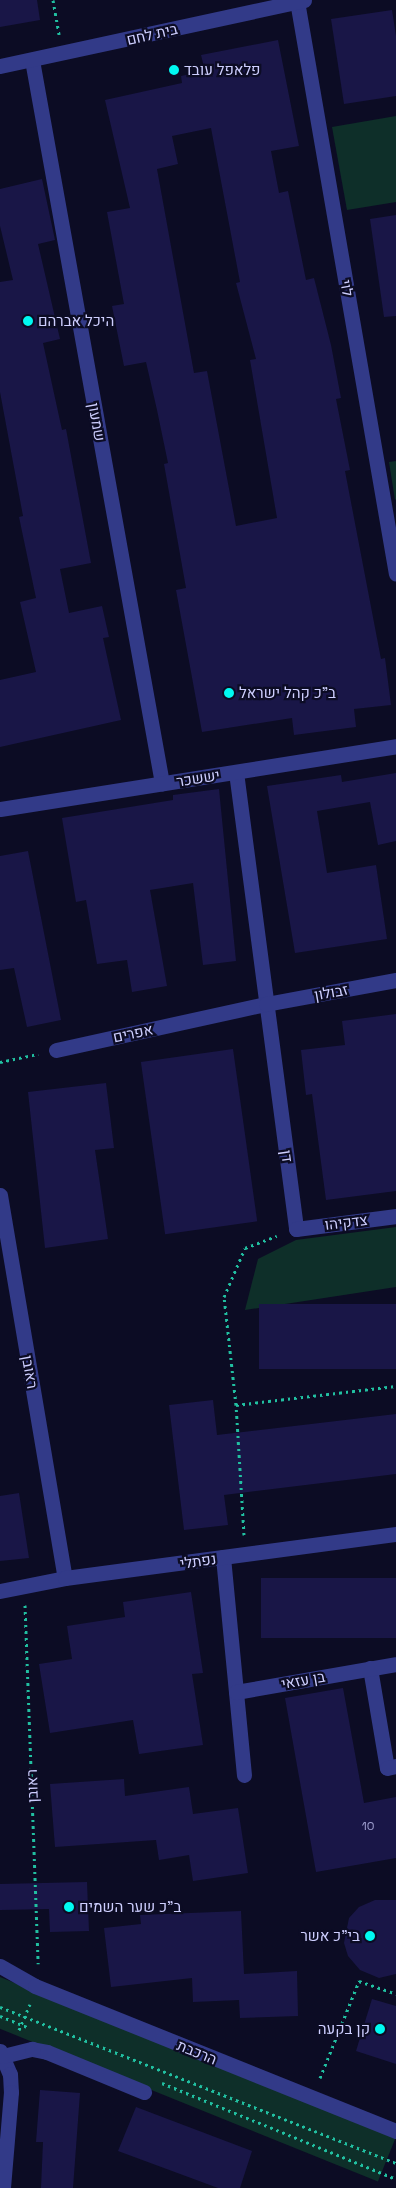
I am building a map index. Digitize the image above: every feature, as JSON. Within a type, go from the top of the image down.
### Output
[{"type":"street","name":"בית לחם","points":[[0,66],[301,1]]},
{"type":"street","name":"לוי","points":[[301,1],[396,574]]},
{"type":"street","name":"שמעון","points":[[32,60],[162,783]]},
{"type":"street","name":"יששכר","points":[[0,809],[396,746]]},
{"type":"street","name":"דן","points":[[236,772],[296,1229]]},
{"type":"street","name":"זבולון","points":[[266,1004],[396,980]]},
{"type":"street","name":"אפרים","points":[[56,1050],[266,1004]]},
{"type":"street","name":"ראובן","points":[[0,1195],[3,1236],[65,1578]]},
{"type":"street","name":"צדקיהו","points":[[296,1229],[396,1216]]},
{"type":"street","name":"נפתלי","points":[[0,1591],[65,1578],[396,1534]]},
{"type":"street","points":[[223,1557],[244,1775]]},
{"type":"street","name":"בן עזאי","points":[[236,1692],[396,1664]]},
{"type":"street","points":[[370,1668],[387,1768],[396,1766]]},
{"type":"street","name":"הרכבת","points":[[0,1966],[36,1986],[396,2131]]},
{"type":"street","points":[[3,2188],[11,2092],[10,2074],[2,2054],[32,2049],[47,2052],[144,2092]]},
{"type":"path","points":[[53,0],[59,32]]},
{"type":"path","points":[[0,1062],[56,1050]]},
{"type":"path","points":[[245,1554],[236,1405],[224,1297],[245,1248],[296,1229]]},
{"type":"path","points":[[236,1405],[396,1386]]},
{"type":"path","name":"ראובן","points":[[2,2054],[27,2016],[36,1986],[38,1966],[25,1587]]},
{"type":"path","points":[[312,2098],[359,1981],[396,1994]]},
{"type":"path","points":[[0,2007],[27,2016],[396,2163]]},
{"type":"path","points":[[0,2016],[38,2032]]},
{"type":"path","points":[[158,2081],[396,2179]]},
{"type":"green space","points":[[396,116],[396,202],[347,210],[332,127]]},
{"type":"green space","points":[[396,461],[396,499],[395,500],[389,462]]},
{"type":"green space","points":[[396,1227],[396,1287],[245,1310],[258,1259],[296,1240]]},
{"type":"green space","points":[[0,1977],[396,2137],[378,2181],[0,2029]]},
{"type":"building","points":[[0,0],[37,0],[40,20],[0,27]]},
{"type":"building","points":[[392,10],[396,36],[396,96],[344,104],[331,19]]},
{"type":"building","points":[[278,40],[299,146],[271,151],[279,193],[288,191],[306,280],[314,278],[331,345],[341,398],[336,399],[350,470],[345,471],[381,659],[385,658],[391,705],[354,709],[356,727],[294,735],[292,718],[202,732],[176,590],[186,588],[164,464],[168,463],[157,410],[146,362],[124,366],[112,306],[124,304],[107,212],[130,208],[105,100],[182,83],[181,76],[205,71],[201,55]],"holes":[[[211,128],[240,282],[236,283],[256,359],[250,360],[277,518],[236,526],[207,371],[194,373],[157,169],[178,164],[172,136]]]},
{"type":"building","points":[[42,179],[55,240],[38,244],[60,339],[43,343],[62,430],[66,429],[91,563],[60,569],[69,613],[102,606],[109,637],[103,638],[121,720],[0,747],[0,680],[36,672],[20,602],[36,598],[19,517],[23,516],[0,392],[0,282],[13,280],[0,226],[0,189]]},
{"type":"building","points":[[396,215],[396,316],[384,317],[370,219]]},
{"type":"building","points":[[396,773],[396,841],[378,845],[370,802],[317,811],[327,873],[376,865],[387,939],[295,953],[267,786],[341,775],[342,782]]},
{"type":"building","points":[[219,789],[236,961],[203,965],[193,883],[150,890],[167,986],[132,992],[127,960],[97,964],[86,900],[76,902],[62,818],[173,800],[173,795]]},
{"type":"building","points":[[28,851],[61,1020],[27,1027],[14,968],[0,970],[0,856]]},
{"type":"building","points":[[396,1014],[396,1191],[326,1200],[312,1094],[306,1095],[301,1050],[345,1045],[342,1021]]},
{"type":"building","points":[[233,1049],[257,1221],[165,1234],[141,1062]]},
{"type":"building","points":[[106,1083],[114,1148],[95,1150],[108,1239],[45,1248],[28,1092]]},
{"type":"building","points":[[259,1304],[396,1304],[396,1369],[259,1369]]},
{"type":"building","points":[[213,1400],[217,1435],[396,1414],[396,1474],[224,1495],[228,1525],[184,1530],[169,1405]]},
{"type":"building","points":[[19,1493],[29,1558],[0,1561],[0,1496]]},
{"type":"building","points":[[261,1578],[396,1578],[396,1638],[261,1638]]},
{"type":"building","points":[[191,1592],[203,1673],[192,1674],[203,1745],[139,1754],[133,1720],[50,1733],[39,1664],[72,1659],[67,1626],[125,1617],[123,1602]]},
{"type":"building","points":[[343,1688],[364,1803],[396,1797],[396,1858],[316,1872],[285,1698]]},
{"type":"building","points":[[124,1779],[125,1796],[189,1787],[193,1814],[238,1808],[248,1873],[193,1881],[189,1855],[159,1860],[156,1840],[55,1847],[50,1784]]},
{"type":"building","points":[[87,1882],[89,1931],[50,1932],[49,1909],[0,1910],[0,1884]]},
{"type":"building","name":"בי\"כ אשר","points":[[375,1900],[396,1900],[396,1974],[379,1978],[360,1970],[348,1956],[344,1943],[349,1918],[359,1907]]},
{"type":"building","points":[[241,1911],[244,1974],[297,1971],[298,2016],[240,2018],[239,2000],[193,2002],[192,1978],[111,1987],[104,1928],[141,1924],[140,1915]]},
{"type":"building","name":"קן בקעה","points":[[372,1999],[396,2006],[396,2064],[356,2051]]},
{"type":"building","points":[[40,2090],[80,2093],[73,2188],[41,2188],[43,2142],[36,2142]]},
{"type":"building","points":[[136,2107],[252,2151],[240,2188],[218,2188],[118,2151]]},
{"type":"place","name":"פלאפל עובד","points":[[174,70]]},
{"type":"place","name":"היכל אברהם","points":[[28,321]]},
{"type":"place","name":"ב\"כ קהל ישראל","points":[[229,693]]},
{"type":"place","name":"ב\"כ שער השמים","points":[[69,1907]]},
{"type":"place","name":"בי\"כ אשר","points":[[370,1936]]},
{"type":"place","name":"קן בקעה","points":[[380,2029]]}]
